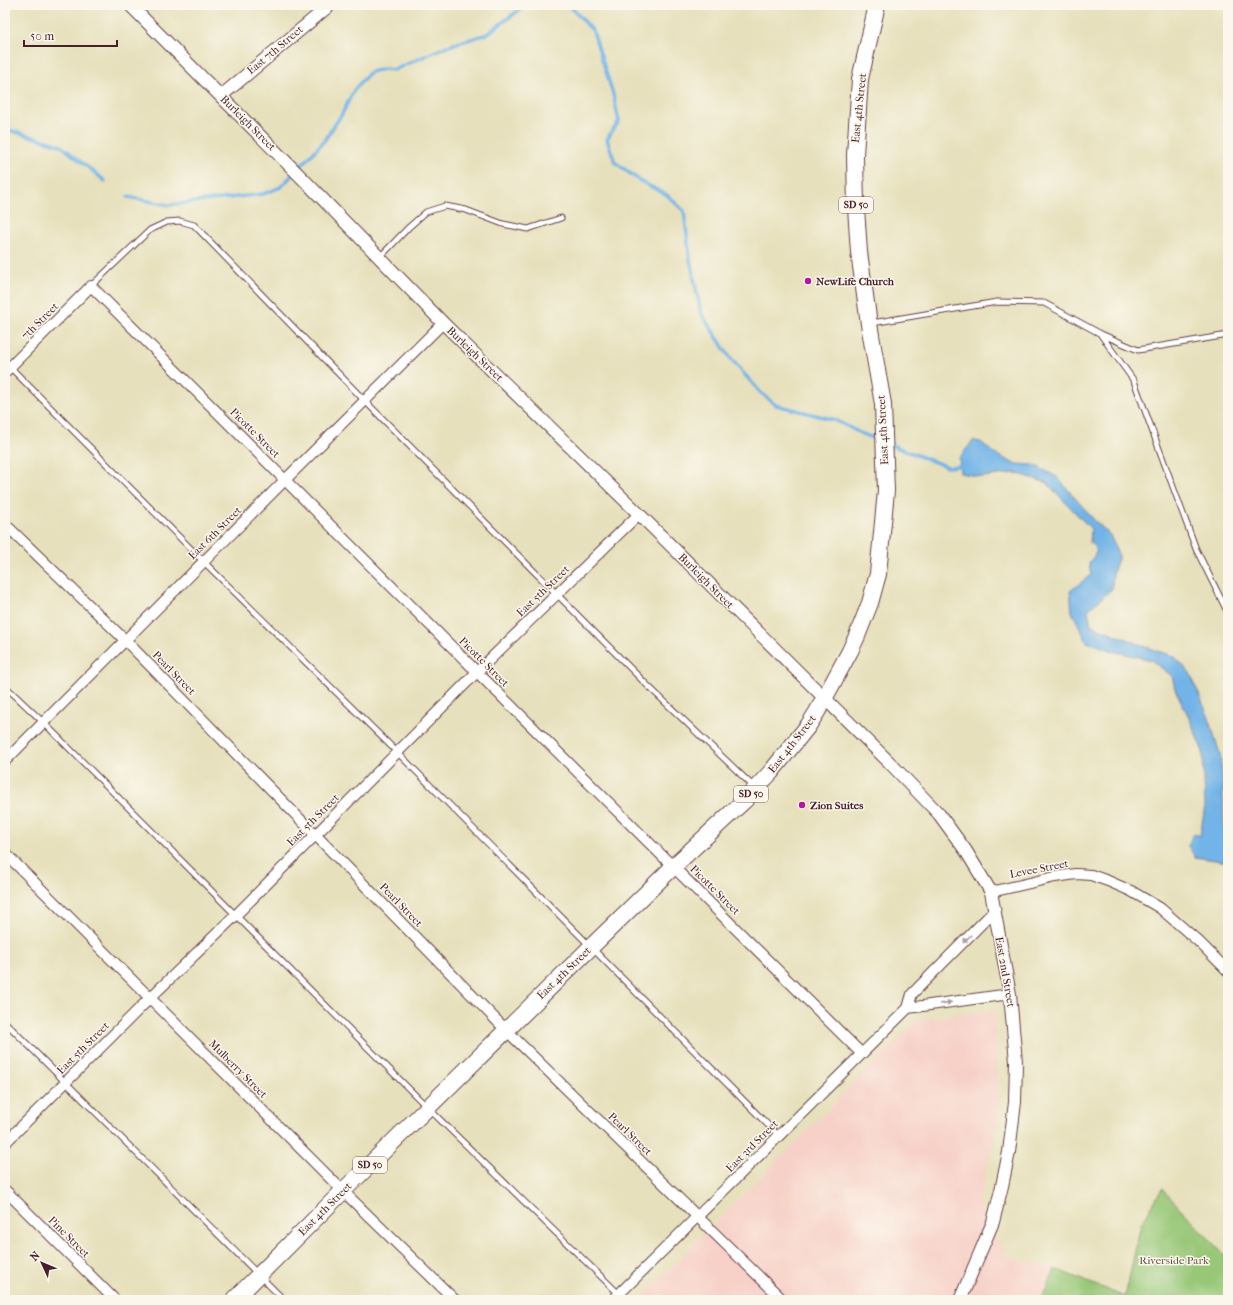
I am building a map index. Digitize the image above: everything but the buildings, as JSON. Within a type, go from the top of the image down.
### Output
[{"type":"highway","name":"East 4th Street","points":[[234,1300],[506,1030],[756,788],[808,726],[825,698],[857,636],[870,602],[878,574],[886,492],[883,404],[869,324],[859,252],[855,155],[860,79],[877,5]]},
{"type":"street","name":"Burleigh Street","points":[[130,5],[309,185],[443,323],[825,698]]},
{"type":"street","name":"East 7th Street","points":[[221,96],[330,5]]},
{"type":"street","name":"7th Street","points":[[7,367],[91,286]]},
{"type":"street","name":"Picotte Street","points":[[91,286],[862,1054]]},
{"type":"street","name":"East 6th Street","points":[[5,761],[443,323]]},
{"type":"street","name":"East 5th Street","points":[[5,1144],[150,998],[316,835],[477,672],[639,514]]},
{"type":"street","name":"Pearl Street","points":[[5,524],[125,640],[506,1030],[783,1300]]},
{"type":"street","name":"East 2nd Street","points":[[825,698],[939,814],[966,851],[990,892],[1010,994],[1016,1062],[1015,1102],[1009,1152],[993,1222],[960,1300]]},
{"type":"street","name":"Mulberry Street","points":[[5,853],[343,1191],[455,1300]]},
{"type":"street","name":"Levee Street","points":[[990,892],[1055,877],[1076,874],[1092,876],[1108,881],[1131,891],[1160,908],[1192,936],[1228,972]]},
{"type":"street","name":"East 3rd Street","points":[[616,1297],[908,1008],[912,994],[994,911]]},
{"type":"street","points":[[908,1008],[1010,994]]},
{"type":"street","name":"Pine Street","points":[[5,1190],[115,1300]]},
{"type":"lane","points":[[380,258],[409,227],[426,212],[445,206],[466,210],[503,224],[528,229],[561,218]]},
{"type":"lane","points":[[91,286],[150,230],[167,222],[180,221],[194,225],[365,401],[647,685],[756,788]]},
{"type":"lane","points":[[869,324],[997,302],[1044,304],[1101,334],[1138,350],[1228,335]]},
{"type":"lane","points":[[1101,334],[1134,381],[1196,549],[1228,613]]},
{"type":"lane","points":[[7,367],[398,752],[779,1136]]},
{"type":"lane","points":[[5,686],[43,722],[616,1297]]},
{"type":"lane","points":[[5,1022],[284,1300]]},
{"type":"shaded area","points":[[995,1010],[998,1118],[978,1205],[1007,1256],[1055,1269],[1041,1300],[639,1300],[918,1019]]},
{"type":"green space","name":"Riverside Park","points":[[1162,1189],[1228,1259],[1228,1300],[1041,1300],[1055,1269],[1125,1297],[1141,1224]]},
{"type":"water","points":[[973,441],[981,442],[995,454],[1015,464],[1034,465],[1057,477],[1094,520],[1110,535],[1119,556],[1113,573],[1112,589],[1088,610],[1091,625],[1149,648],[1174,656],[1190,673],[1209,718],[1220,754],[1223,786],[1224,838],[1228,843],[1228,862],[1195,857],[1188,846],[1193,833],[1200,836],[1205,806],[1203,752],[1188,715],[1175,689],[1172,676],[1151,660],[1117,652],[1087,642],[1072,612],[1070,591],[1091,575],[1089,564],[1097,551],[1090,542],[1091,529],[1047,483],[1016,473],[982,477],[960,473],[959,458]]},
{"type":"waterway","points":[[128,197],[169,205],[263,194],[281,187],[324,141],[342,114],[354,90],[370,72],[384,69],[394,70],[445,47],[487,34],[526,5]]},
{"type":"waterway","points":[[565,5],[571,7],[593,31],[613,94],[619,121],[607,139],[615,162],[640,181],[667,195],[684,211],[690,259],[701,313],[731,359],[761,393],[776,405],[835,420],[860,433],[881,441]]},
{"type":"waterway","points":[[5,130],[60,145],[105,181]]},
{"type":"waterway","points":[[888,444],[948,467],[960,466]]},
{"type":"place","name":"NewLife Church","points":[[808,281]]},
{"type":"place","name":"Zion Suites","points":[[802,805]]}]
